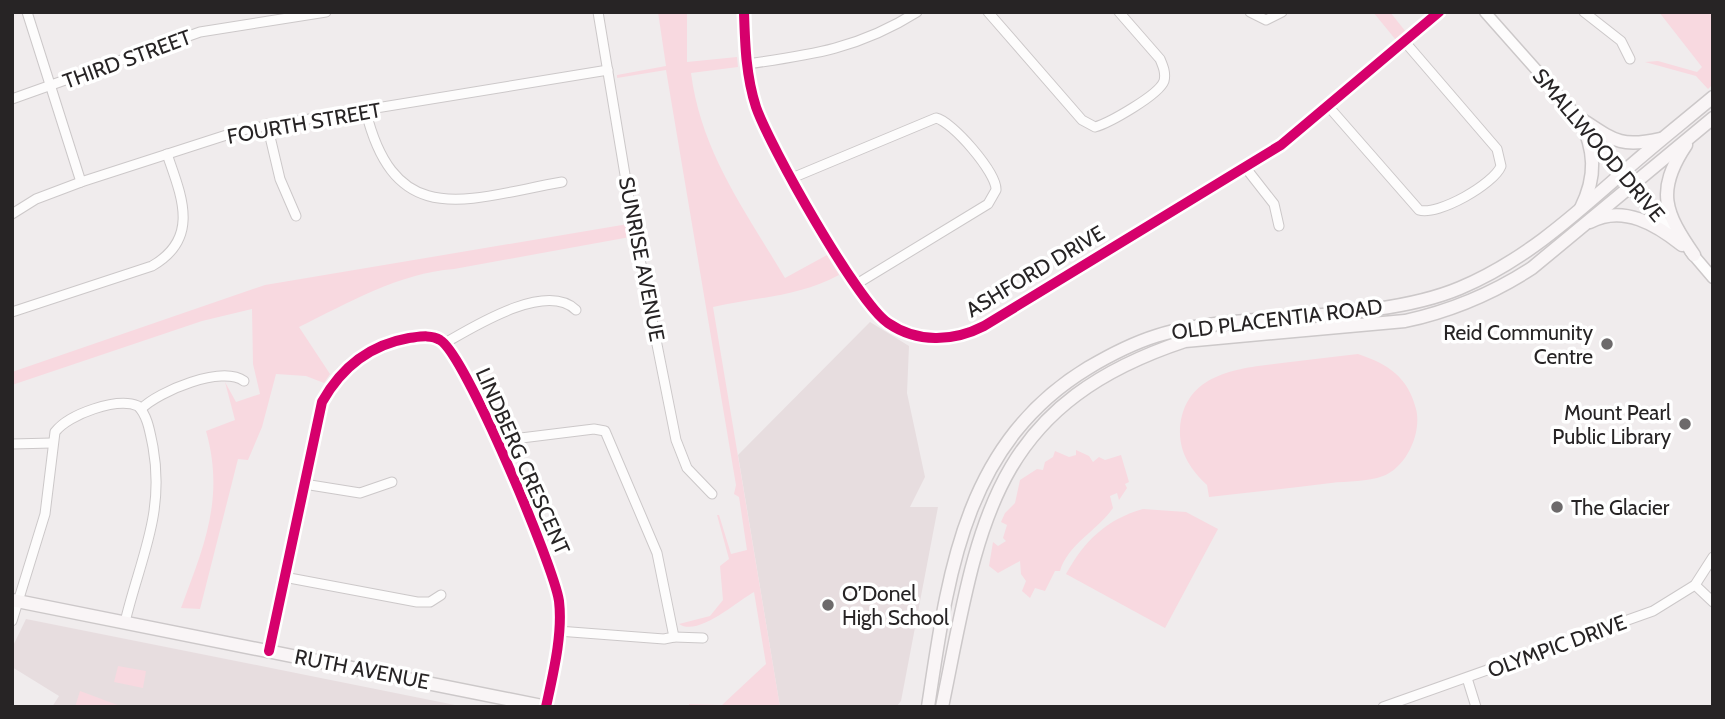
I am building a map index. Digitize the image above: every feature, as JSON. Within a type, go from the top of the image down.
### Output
[{"type":"main road","name":"OLD PLACENTIA ROAD","points":[[942,707],[969,574],[988,510],[1014,461],[1047,418],[1088,384],[1154,351],[1185,341],[1405,321],[1440,313],[1504,287],[1585,226],[1664,138],[1713,97]]},
{"type":"main road","name":"OLD PLACENTIA ROAD","points":[[928,707],[949,579],[968,515],[998,454],[1033,410],[1059,386],[1125,347],[1173,329],[1411,303],[1459,289],[1520,258],[1624,180],[1692,136],[1713,118]]},
{"type":"main road","points":[[1580,119],[1616,142],[1631,145],[1664,138]]},
{"type":"main road","points":[[1578,214],[1593,177],[1591,142],[1580,119]]},
{"type":"main road","name":"SMALLWOOD DRIVE","points":[[1580,119],[1624,180]]},
{"type":"main road","points":[[1692,136],[1671,172],[1667,209],[1672,223],[1693,255]]},
{"type":"main road","points":[[1585,226],[1593,219],[1642,219],[1658,226],[1693,255]]},
{"type":"main road","name":"RUTH AVENUE","points":[[15,601],[546,707]]},
{"type":"street","points":[[27,12],[81,182]]},
{"type":"street","name":"THIRD STREET","points":[[12,99],[200,32],[326,12]]},
{"type":"street","name":"SUNRISE AVENUE","points":[[598,12],[634,229],[676,440],[687,468],[712,494]]},
{"type":"street","name":"ASHFORD DRIVE","points":[[744,12],[747,64],[759,115],[792,178],[855,285],[876,314],[900,330],[938,338],[970,333],[1287,141],[1439,12]]},
{"type":"street","points":[[747,64],[835,50],[880,34],[917,12]]},
{"type":"street","points":[[988,12],[1082,120],[1094,127],[1156,92],[1164,81],[1164,67],[1160,59],[1119,12]]},
{"type":"street","points":[[1250,12],[1266,20],[1282,12]]},
{"type":"street","name":"SMALLWOOD DRIVE","points":[[1485,12],[1580,119]]},
{"type":"street","points":[[1584,12],[1621,41],[1630,59]]},
{"type":"street","points":[[1328,106],[1419,210],[1437,212],[1495,177],[1501,162],[1497,149],[1405,41]]},
{"type":"street","name":"FOURTH STREET","points":[[12,214],[36,199],[81,182],[267,124],[366,112],[608,70]]},
{"type":"street","points":[[366,112],[375,145],[384,160],[400,179],[426,196],[457,200],[562,182]]},
{"type":"street","points":[[792,178],[936,118],[951,126],[993,175],[997,186],[991,202],[855,285]]},
{"type":"street","points":[[267,124],[280,179],[296,216]]},
{"type":"street","points":[[12,312],[152,266],[168,255],[178,242],[184,214],[183,200],[167,154]]},
{"type":"street","points":[[1245,167],[1274,204],[1279,226]]},
{"type":"street","name":"SMALLWOOD DRIVE","points":[[1624,180],[1713,278]]},
{"type":"street","points":[[269,651],[319,408],[340,374],[369,351],[394,342],[428,337],[445,343],[496,315],[527,305],[557,301],[576,310]]},
{"type":"street","name":"LINDBERG CRESCENT","points":[[445,343],[475,390],[556,588],[558,631],[546,707]]},
{"type":"street","points":[[141,409],[174,390],[220,374],[236,376],[244,381]]},
{"type":"street","points":[[12,621],[15,601],[47,504],[52,443],[58,428],[78,416],[120,403],[135,404],[141,409],[154,451],[156,507],[145,559],[125,622]]},
{"type":"street","points":[[497,441],[594,429],[607,433],[659,559],[674,637]]},
{"type":"street","points":[[12,444],[52,443]]},
{"type":"street","points":[[304,484],[360,493],[391,482]]},
{"type":"street","name":"OLYMPIC DRIVE","points":[[1383,707],[1653,611],[1695,585],[1713,557]]},
{"type":"street","points":[[284,577],[417,602],[430,602],[441,595]]},
{"type":"street","points":[[1695,585],[1713,602]]},
{"type":"street","points":[[558,631],[664,639],[703,638]]},
{"type":"street","points":[[1467,678],[1476,707]]},
{"type":"shaded area","points":[[658,12],[687,12],[687,62],[737,57],[738,67],[691,73],[696,102],[704,129],[727,180],[785,278],[827,255],[839,275],[793,292],[713,307],[780,707],[689,707],[689,704],[722,705],[766,664],[754,592],[706,622],[687,627],[679,624],[710,616],[723,600],[720,566],[729,559],[717,515],[731,554],[747,550],[739,497],[734,494],[736,485],[666,70],[617,78],[617,75],[666,66]]},
{"type":"shaded area","points":[[1373,12],[1390,12],[1406,32],[1396,40]]},
{"type":"shaded area","points":[[1659,12],[1713,12],[1713,84],[1708,89],[1696,76],[1645,62],[1658,61],[1697,72],[1702,67]]},
{"type":"shaded area","points":[[628,224],[630,237],[413,276],[355,299],[299,327],[330,374],[324,383],[306,376],[276,374],[262,427],[248,460],[238,459],[200,609],[181,608],[204,542],[213,500],[211,455],[206,431],[235,420],[225,382],[236,402],[260,394],[253,364],[252,309],[202,321],[12,385],[12,372],[265,285]]},
{"type":"shaded area","points":[[870,322],[909,346],[907,393],[925,477],[910,507],[938,507],[901,701],[896,707],[780,707],[738,455]]},
{"type":"shaded area","points":[[1358,354],[1379,362],[1395,373],[1408,388],[1412,398],[1416,409],[1417,428],[1411,448],[1399,465],[1383,476],[1371,479],[1209,497],[1207,485],[1187,460],[1180,438],[1184,410],[1191,396],[1202,385],[1231,371]]},
{"type":"shaded area","points":[[1076,450],[1089,456],[1093,462],[1099,457],[1105,460],[1121,455],[1129,482],[1125,484],[1127,488],[1119,500],[1117,493],[1110,496],[1113,508],[1069,553],[1060,571],[1055,571],[1045,591],[1035,588],[1030,598],[1022,591],[1026,581],[1021,574],[1020,561],[998,573],[989,566],[993,542],[998,546],[1006,541],[1003,538],[1007,525],[1001,522],[1005,513],[1015,503],[1020,480],[1037,469],[1043,470],[1045,462],[1053,457],[1055,451],[1069,457],[1076,455]]},
{"type":"shaded area","points":[[1143,509],[1186,512],[1218,529],[1165,628],[1066,574],[1081,551],[1098,533],[1118,519]]},
{"type":"shaded area","points":[[26,619],[465,707],[52,707],[59,696],[12,667],[12,648]]},
{"type":"shaded area","points":[[118,666],[146,671],[143,688],[114,682]]},
{"type":"shaded area","points":[[80,691],[123,707],[75,707]]},
{"type":"cycle path","points":[[744,12],[748,72],[756,107],[778,154],[816,222],[874,310],[899,330],[935,338],[960,335],[984,326],[1281,145],[1439,12]]},
{"type":"cycle path","points":[[269,651],[322,402],[347,369],[369,352],[395,341],[433,337],[440,340],[452,354],[487,420],[526,507],[553,581],[559,601],[560,627],[546,707]]},
{"type":"place","name":"Reid Community Centre","points":[[1607,344]]},
{"type":"place","name":"Mount Pearl Public Library","points":[[1685,424]]},
{"type":"place","name":"The Glacier","points":[[1557,507]]},
{"type":"place","name":"O’Donel High School","points":[[828,605]]}]
